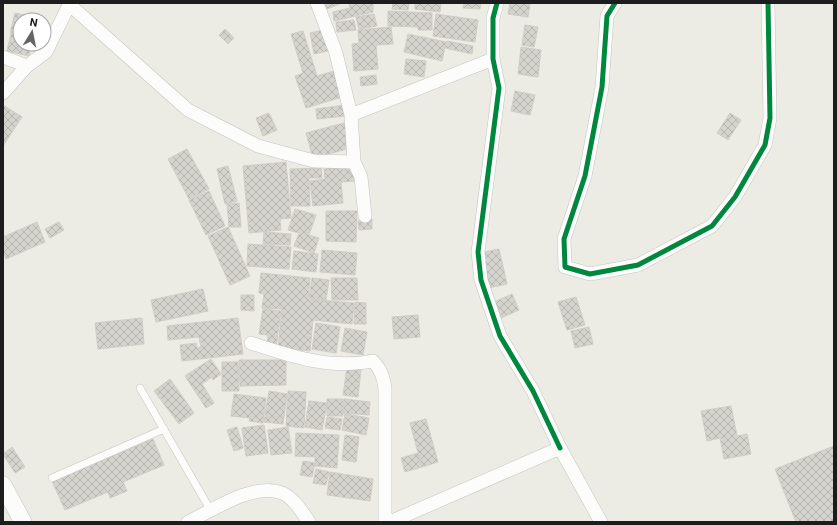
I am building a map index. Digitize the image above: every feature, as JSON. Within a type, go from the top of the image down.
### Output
[{"type":"street","points":[[317,3],[336,53],[351,115],[354,162],[362,177],[365,216]]},
{"type":"street","points":[[497,3],[493,18],[493,59],[499,88],[478,252],[481,280],[500,336],[533,391],[560,448],[601,522]]},
{"type":"street","points":[[615,3],[607,16],[602,87],[585,176],[564,239],[565,267],[590,274],[638,265],[712,226],[735,197],[765,145],[770,118],[768,3]]},
{"type":"street","points":[[3,93],[27,66],[46,52],[70,4],[188,110],[258,146],[314,161],[354,162]]},
{"type":"street","points":[[3,57],[27,66]]},
{"type":"street","points":[[351,115],[493,59]]},
{"type":"street","points":[[251,343],[299,359],[356,365],[373,361],[378,367],[383,374],[385,388],[385,522]]},
{"type":"street","points":[[390,522],[560,448]]},
{"type":"street","points":[[3,485],[23,522]]},
{"type":"street","points":[[188,522],[250,492],[266,490],[282,493],[293,501],[309,522]]},
{"type":"lane","points":[[140,388],[211,511]]},
{"type":"lane","points":[[52,478],[164,429]]},
{"type":"building","points":[[321,3],[342,3],[322,11]]},
{"type":"building","points":[[349,3],[373,3],[373,12],[334,21],[333,12],[350,8]]},
{"type":"building","points":[[393,3],[409,3],[408,10],[392,9]]},
{"type":"building","points":[[415,3],[441,3],[440,12],[415,9]]},
{"type":"building","points":[[464,3],[481,3],[480,9],[463,8]]},
{"type":"building","points":[[510,3],[530,3],[528,17],[508,14]]},
{"type":"building","points":[[388,11],[432,13],[432,30],[418,30],[418,27],[388,26]]},
{"type":"building","points":[[374,14],[377,26],[359,29],[356,17]]},
{"type":"building","points":[[436,14],[478,20],[475,42],[433,36]]},
{"type":"building","points":[[354,20],[356,30],[337,32],[336,22]]},
{"type":"building","points":[[525,25],[538,27],[534,47],[522,45]]},
{"type":"building","points":[[391,27],[393,44],[376,45],[378,69],[354,71],[352,44],[359,43],[358,30]]},
{"type":"building","points":[[225,29],[234,38],[228,44],[219,35]]},
{"type":"building","points":[[324,30],[328,51],[314,54],[310,33]]},
{"type":"building","points":[[303,31],[317,76],[334,71],[342,97],[306,108],[295,76],[303,73],[291,34]]},
{"type":"building","points":[[11,34],[12,52],[30,52],[29,56],[7,51]]},
{"type":"building","points":[[408,34],[446,42],[442,61],[404,52]]},
{"type":"building","points":[[447,41],[473,46],[472,54],[445,48]]},
{"type":"building","points":[[521,47],[541,50],[538,77],[518,74]]},
{"type":"building","points":[[406,59],[426,61],[424,77],[404,74]]},
{"type":"building","points":[[376,75],[377,84],[361,86],[360,77]]},
{"type":"building","points":[[515,91],[535,95],[530,115],[511,111]]},
{"type":"building","points":[[3,105],[22,117],[3,146]]},
{"type":"building","points":[[345,105],[346,116],[317,119],[316,109]]},
{"type":"building","points":[[269,113],[277,130],[263,136],[256,118]]},
{"type":"building","points":[[730,113],[741,120],[728,140],[717,133]]},
{"type":"building","points":[[344,123],[351,148],[313,158],[306,133]]},
{"type":"building","points":[[187,149],[209,189],[189,199],[168,159]]},
{"type":"building","points":[[286,162],[291,218],[280,219],[281,230],[249,233],[243,166]]},
{"type":"building","points":[[228,166],[237,201],[225,204],[217,169]]},
{"type":"building","points":[[353,166],[355,181],[341,182],[343,203],[313,206],[310,181],[325,179],[324,169]]},
{"type":"building","points":[[321,168],[322,178],[309,178],[310,206],[291,206],[290,169]]},
{"type":"building","points":[[209,191],[225,226],[206,235],[189,200]]},
{"type":"building","points":[[239,203],[241,227],[229,227],[227,204]]},
{"type":"building","points":[[295,209],[316,215],[309,235],[319,238],[314,253],[294,246],[299,233],[288,230]]},
{"type":"building","points":[[326,211],[357,211],[356,242],[326,241]]},
{"type":"building","points":[[372,219],[372,229],[359,230],[358,221]]},
{"type":"building","points":[[37,222],[45,242],[6,259],[3,251],[3,237]]},
{"type":"building","points":[[59,222],[64,230],[50,238],[45,229]]},
{"type":"building","points":[[228,227],[250,276],[230,285],[208,236]]},
{"type":"building","points":[[264,232],[291,234],[290,245],[263,244]]},
{"type":"building","points":[[248,244],[291,247],[289,269],[247,266]]},
{"type":"building","points":[[499,249],[507,284],[488,288],[480,253]]},
{"type":"building","points":[[322,250],[357,253],[355,275],[320,272]]},
{"type":"building","points":[[294,251],[318,254],[316,272],[292,269]]},
{"type":"building","points":[[261,273],[310,278],[308,299],[354,303],[352,324],[313,320],[310,351],[278,348],[282,309],[262,308],[264,294],[259,293]]},
{"type":"building","points":[[312,278],[329,280],[326,300],[309,298]]},
{"type":"building","points":[[331,278],[357,278],[358,300],[332,300]]},
{"type":"building","points":[[203,289],[208,311],[156,322],[151,300]]},
{"type":"building","points":[[512,294],[519,310],[501,318],[494,302]]},
{"type":"building","points":[[241,295],[254,295],[254,311],[241,310]]},
{"type":"building","points":[[576,297],[585,325],[567,330],[558,302]]},
{"type":"building","points":[[355,302],[366,303],[366,324],[354,324]]},
{"type":"building","points":[[263,309],[281,311],[276,347],[267,346],[268,335],[259,334]]},
{"type":"building","points":[[418,315],[420,337],[394,339],[392,317]]},
{"type":"building","points":[[142,318],[144,344],[98,349],[95,323]]},
{"type":"building","points":[[238,318],[243,354],[182,361],[180,345],[196,343],[197,348],[201,347],[199,337],[168,340],[167,326]]},
{"type":"building","points":[[316,323],[340,327],[336,353],[312,349]]},
{"type":"building","points":[[589,327],[593,344],[575,348],[571,331]]},
{"type":"building","points":[[345,328],[367,332],[363,355],[341,351]]},
{"type":"building","points":[[211,359],[221,374],[213,380],[212,377],[202,384],[214,403],[206,408],[185,376]]},
{"type":"building","points":[[239,360],[286,360],[286,385],[240,386]]},
{"type":"building","points":[[222,362],[238,362],[239,391],[222,391]]},
{"type":"building","points":[[347,367],[361,369],[358,397],[343,395]]},
{"type":"building","points":[[170,379],[194,413],[179,424],[154,391]]},
{"type":"building","points":[[269,391],[287,394],[283,424],[264,422]]},
{"type":"building","points":[[288,391],[306,392],[304,428],[286,426]]},
{"type":"building","points":[[234,394],[266,398],[263,423],[249,421],[250,418],[231,416]]},
{"type":"building","points":[[327,399],[343,399],[343,416],[327,416]]},
{"type":"building","points":[[344,399],[370,402],[369,415],[343,413]]},
{"type":"building","points":[[309,401],[327,403],[322,430],[305,427]]},
{"type":"building","points":[[731,406],[737,436],[747,434],[751,454],[724,459],[720,438],[707,441],[701,411]]},
{"type":"building","points":[[345,414],[369,418],[366,435],[342,430]]},
{"type":"building","points":[[327,417],[342,419],[340,430],[325,428]]},
{"type":"building","points":[[426,419],[438,462],[422,467],[410,423]]},
{"type":"building","points":[[264,425],[268,453],[246,456],[242,428]]},
{"type":"building","points":[[237,427],[243,448],[234,451],[227,430]]},
{"type":"building","points":[[288,427],[292,453],[271,455],[268,430]]},
{"type":"building","points":[[296,433],[339,435],[337,468],[315,466],[315,457],[295,456]]},
{"type":"building","points":[[345,435],[359,437],[356,462],[342,460]]},
{"type":"building","points":[[153,439],[164,465],[123,482],[127,491],[110,498],[108,492],[65,510],[52,481]]},
{"type":"building","points":[[834,446],[834,522],[796,522],[775,469]]},
{"type":"building","points":[[12,447],[25,467],[15,473],[3,454]]},
{"type":"building","points":[[418,453],[422,467],[405,472],[401,458]]},
{"type":"building","points":[[303,461],[315,463],[312,477],[300,475]]},
{"type":"building","points":[[316,469],[329,472],[326,485],[313,483]]},
{"type":"building","points":[[330,472],[373,479],[370,501],[327,495]]},
{"type":"cycle path","points":[[497,3],[493,18],[493,59],[499,88],[478,252],[481,280],[500,336],[533,391],[560,448]]},
{"type":"cycle path","points":[[615,3],[607,16],[602,87],[585,176],[564,239],[565,267],[590,274],[638,265],[712,226],[735,197],[765,145],[770,118],[768,3]]}]
